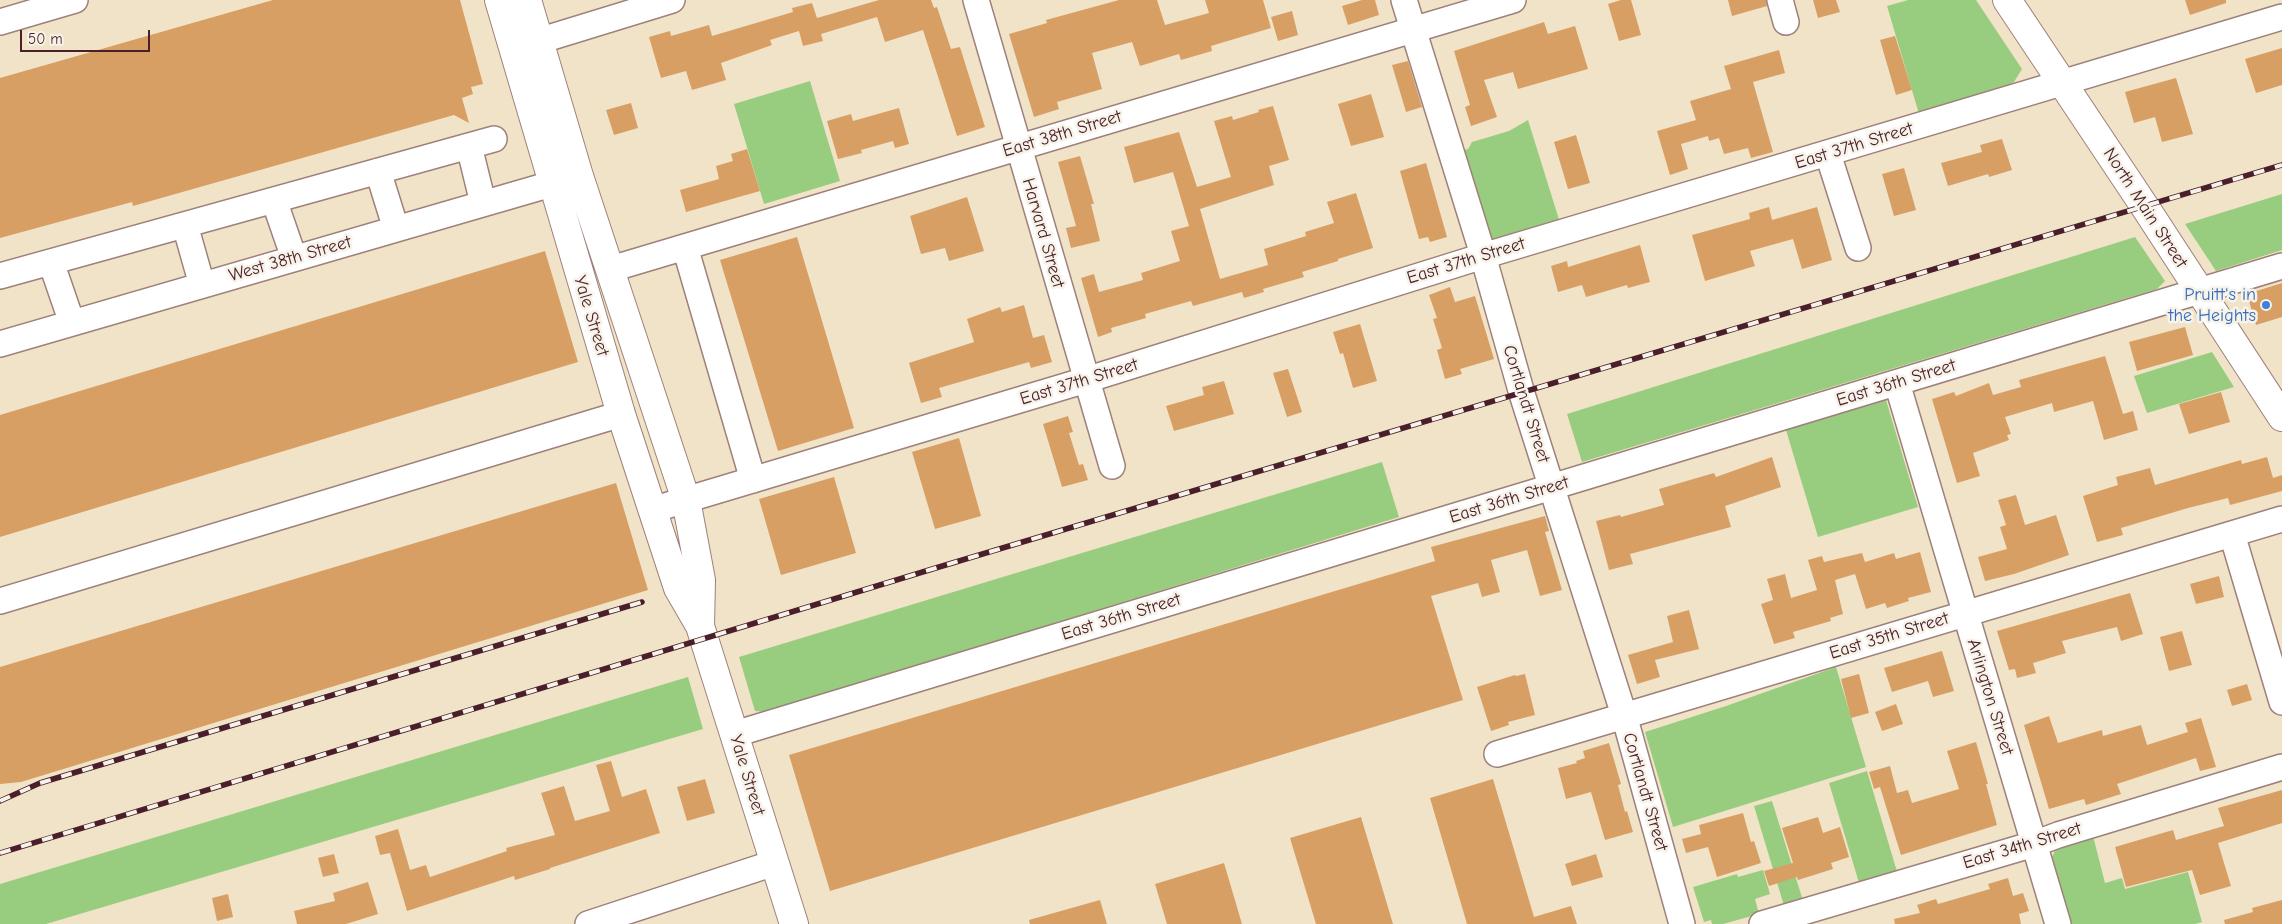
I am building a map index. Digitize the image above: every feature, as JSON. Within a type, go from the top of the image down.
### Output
[{"type":"main road","name":"Yale Street","points":[[498,0],[527,44],[579,176],[686,500],[701,580],[700,626]]},
{"type":"main road","name":"Yale Street","points":[[527,0],[527,44],[552,183],[621,414],[652,510],[678,588],[700,626],[794,924]]},
{"type":"main road","name":"North Main Street","points":[[2007,0],[2282,417]]},
{"type":"main road","points":[[621,414],[655,406]]},
{"type":"street","points":[[0,22],[76,0]]},
{"type":"street","points":[[527,44],[672,0]]},
{"type":"street","name":"Harvard Street","points":[[976,0],[1112,466]]},
{"type":"street","name":"Cortlandt Street","points":[[1404,0],[1483,256],[1519,384],[1624,715],[1682,924]]},
{"type":"street","name":"East 38th Street","points":[[611,269],[1513,0]]},
{"type":"street","name":"East 37th Street","points":[[652,510],[1086,380],[1483,256],[2282,18]]},
{"type":"street","points":[[0,276],[494,139]]},
{"type":"street","points":[[469,146],[483,204]]},
{"type":"street","points":[[1828,154],[1858,248]]},
{"type":"street","points":[[378,171],[396,229]]},
{"type":"street","name":"West 38th Street","points":[[0,344],[579,176]]},
{"type":"street","points":[[274,200],[294,258]]},
{"type":"street","points":[[185,225],[202,285]]},
{"type":"street","points":[[685,247],[753,480]]},
{"type":"street","points":[[51,262],[72,323]]},
{"type":"street","name":"East 36th Street","points":[[735,734],[2282,266]]},
{"type":"street","name":"Arlington Street","points":[[1897,383],[2058,924]]},
{"type":"street","points":[[0,601],[621,414]]},
{"type":"street","name":"East 35th Street","points":[[1497,754],[2282,519]]},
{"type":"street","points":[[2232,534],[2282,702]]},
{"type":"street","name":"East 34th Street","points":[[1762,924],[2034,844],[2282,767]]},
{"type":"street","points":[[588,924],[774,863]]},
{"type":"green space","points":[[1908,0],[1976,0],[2022,69],[2014,82],[2010,86],[1919,114],[1887,6]]},
{"type":"green space","points":[[810,81],[840,181],[764,204],[734,104]]},
{"type":"green space","points":[[1528,120],[1561,226],[1494,245],[1488,241],[1460,151],[1468,149],[1472,142],[1509,131]]},
{"type":"green space","points":[[2282,194],[2282,250],[2216,271],[2185,224]]},
{"type":"green space","points":[[2135,237],[2165,281],[2157,289],[1582,462],[1567,414]]},
{"type":"green space","points":[[2212,352],[2234,387],[2147,413],[2134,376]]},
{"type":"green space","points":[[1886,400],[1918,507],[1818,537],[1786,430]]},
{"type":"green space","points":[[1382,462],[1399,517],[766,712],[755,711],[739,657]]},
{"type":"green space","points":[[1836,667],[1866,767],[1673,827],[1645,732]]},
{"type":"green space","points":[[688,677],[703,729],[46,924],[0,924],[0,884]]},
{"type":"green space","points":[[1867,771],[1898,875],[1860,886],[1829,783]]},
{"type":"green space","points":[[1772,801],[1804,904],[1785,909],[1754,806]]},
{"type":"green space","points":[[2092,832],[2105,883],[2122,878],[2125,889],[2188,872],[2202,922],[2195,924],[2072,924],[2052,857],[2056,848]]},
{"type":"green space","points":[[1763,870],[1770,894],[1755,899],[1759,914],[1723,924],[1712,924],[1711,920],[1704,922],[1693,887],[1737,874],[1738,877]]},
{"type":"building","points":[[273,0],[460,0],[483,84],[471,87],[473,94],[462,98],[469,123],[454,115],[133,206],[132,202],[0,238],[0,78]]},
{"type":"building","points":[[879,0],[931,0],[934,8],[937,7],[951,49],[960,47],[985,127],[957,136],[923,30],[885,42],[877,17],[821,34],[823,41],[803,46],[799,31],[770,40],[772,45],[721,63],[726,80],[692,90],[686,71],[661,78],[649,37],[670,31],[671,36],[709,25],[712,36],[793,12],[792,8],[812,3],[817,18]]},
{"type":"building","points":[[1119,0],[1157,0],[1165,25],[1209,13],[1205,0],[1263,0],[1271,28],[1211,46],[1212,51],[1181,60],[1179,54],[1140,66],[1132,42],[1092,53],[1102,89],[1057,102],[1059,109],[1034,117],[1009,34],[1047,23],[1046,20]]},
{"type":"building","points":[[1362,0],[1375,0],[1379,15],[1348,25],[1342,6]]},
{"type":"building","points":[[1621,0],[1631,0],[1641,35],[1619,41],[1608,4]]},
{"type":"building","points":[[1728,0],[1766,0],[1767,6],[1732,16]]},
{"type":"building","points":[[1813,0],[1836,0],[1840,12],[1818,18]]},
{"type":"building","points":[[2185,0],[2226,0],[2226,3],[2190,15]]},
{"type":"building","points":[[1292,11],[1298,35],[1278,41],[1271,17]]},
{"type":"building","points":[[1544,22],[1548,34],[1575,26],[1588,69],[1518,89],[1513,72],[1484,80],[1497,117],[1471,126],[1465,107],[1470,105],[1454,51]]},
{"type":"building","points":[[1895,36],[1912,90],[1896,95],[1880,40]]},
{"type":"building","points":[[2282,48],[2282,85],[2256,93],[2245,59]]},
{"type":"building","points":[[1779,50],[1785,73],[1753,82],[1773,152],[1751,158],[1748,148],[1724,154],[1719,138],[1709,141],[1708,136],[1681,144],[1688,169],[1670,175],[1657,131],[1696,120],[1690,101],[1731,89],[1724,66]]},
{"type":"building","points":[[1408,61],[1422,107],[1406,112],[1392,65]]},
{"type":"building","points":[[2176,78],[2193,134],[2162,142],[2155,117],[2134,123],[2125,92]]},
{"type":"building","points":[[1371,94],[1384,137],[1351,146],[1338,104]]},
{"type":"building","points":[[631,103],[638,128],[614,135],[606,110]]},
{"type":"building","points":[[1273,106],[1289,160],[1269,166],[1274,185],[1200,209],[1220,279],[1268,265],[1264,249],[1306,236],[1305,232],[1334,223],[1327,202],[1356,193],[1373,248],[1302,272],[1304,277],[1263,289],[1264,292],[1244,298],[1242,292],[1193,306],[1191,301],[1145,314],[1146,318],[1111,328],[1112,332],[1098,337],[1081,278],[1094,274],[1099,292],[1143,280],[1141,273],[1180,261],[1171,231],[1189,226],[1173,172],[1134,183],[1124,147],[1179,132],[1197,187],[1231,177],[1214,121],[1232,116],[1233,120]]},
{"type":"building","points":[[899,108],[909,144],[895,148],[893,141],[861,150],[862,153],[838,159],[827,121],[851,114],[853,121]]},
{"type":"building","points":[[1576,135],[1590,183],[1568,189],[1554,142]]},
{"type":"building","points":[[2002,139],[2012,170],[1989,177],[1988,174],[1948,186],[1941,163],[1982,152],[1980,145]]},
{"type":"building","points":[[747,149],[760,191],[686,212],[680,190],[719,179],[716,166],[733,161],[731,154]]},
{"type":"building","points":[[1080,156],[1094,204],[1091,204],[1100,241],[1071,248],[1066,228],[1076,226],[1058,162]]},
{"type":"building","points":[[1426,163],[1447,237],[1430,242],[1428,237],[1419,239],[1400,171]]},
{"type":"building","points":[[1904,168],[1916,210],[1894,216],[1882,174]]},
{"type":"building","points":[[967,197],[984,251],[949,261],[945,248],[921,254],[910,216]]},
{"type":"building","points":[[1769,207],[1772,220],[1817,207],[1832,260],[1802,269],[1793,239],[1750,251],[1755,266],[1705,281],[1692,235],[1750,219],[1749,213]]},
{"type":"building","points":[[797,237],[854,428],[778,451],[720,260]]},
{"type":"building","points":[[1640,245],[1650,282],[1628,288],[1627,285],[1586,297],[1582,285],[1558,292],[1551,266],[1567,261],[1568,267]]},
{"type":"building","points":[[545,251],[578,362],[0,537],[0,415]]},
{"type":"building","name":"Pruitt's in the Heights","points":[[2282,283],[2282,317],[2256,325],[2247,294]]},
{"type":"building","points":[[1450,287],[1455,302],[1475,296],[1494,359],[1460,369],[1462,374],[1445,379],[1437,350],[1442,348],[1433,319],[1437,318],[1429,295]]},
{"type":"building","points":[[1024,305],[1033,338],[1044,335],[1052,362],[1031,368],[1029,362],[939,388],[942,397],[921,403],[909,363],[974,342],[967,319],[1000,307],[1002,312]]},
{"type":"building","points":[[1360,324],[1377,381],[1353,388],[1343,353],[1340,354],[1333,332]]},
{"type":"building","points":[[2185,327],[2193,355],[2137,371],[2129,342]]},
{"type":"building","points":[[2105,356],[2123,414],[2133,411],[2138,430],[2104,440],[2093,401],[2054,412],[2052,403],[2005,417],[2011,434],[2007,435],[2009,440],[1973,453],[1980,476],[1957,483],[1932,399],[1954,392],[1956,396],[1989,383],[1993,395],[2021,387],[2019,380]]},
{"type":"building","points":[[1288,369],[1302,412],[1287,417],[1273,373]]},
{"type":"building","points":[[1224,381],[1234,414],[1174,431],[1166,406],[1204,395],[1202,387]]},
{"type":"building","points":[[2221,392],[2230,422],[2189,434],[2179,404]]},
{"type":"building","points":[[1068,416],[1073,432],[1069,433],[1079,465],[1083,464],[1088,480],[1062,487],[1043,424]]},
{"type":"building","points":[[959,438],[981,516],[935,529],[912,452]]},
{"type":"building","points":[[1772,457],[1781,487],[1725,506],[1731,527],[1630,554],[1633,564],[1609,570],[1596,521],[1620,515],[1621,517],[1664,505],[1659,489],[1714,473],[1716,477]]},
{"type":"building","points":[[2267,457],[2273,478],[2282,475],[2282,491],[2230,505],[2228,498],[2188,508],[2121,528],[2123,535],[2097,542],[2083,496],[2118,485],[2116,477],[2150,468],[2155,485],[2241,460],[2242,464]]},
{"type":"building","points":[[834,477],[856,553],[781,575],[759,499]]},
{"type":"building","points":[[616,483],[648,590],[21,782],[0,784],[0,667]]},
{"type":"building","points":[[2016,495],[2025,525],[2056,515],[2069,555],[2014,574],[1985,581],[1978,557],[2007,549],[2000,527],[2006,525],[1998,500]]},
{"type":"building","points":[[1545,516],[1549,531],[1545,532],[1562,590],[1540,596],[1527,550],[1491,560],[1500,592],[1482,597],[1478,583],[1431,596],[1463,700],[830,891],[789,755],[1435,561],[1431,547]]},
{"type":"building","points":[[1920,552],[1931,592],[1908,598],[1909,601],[1887,608],[1885,603],[1866,609],[1855,574],[1835,580],[1843,614],[1830,618],[1831,621],[1793,632],[1795,638],[1774,644],[1761,604],[1773,600],[1767,579],[1785,574],[1791,598],[1817,590],[1808,560],[1822,556],[1824,562],[1862,553],[1865,562],[1894,553],[1896,559]]},
{"type":"building","points":[[2219,576],[2224,597],[2196,604],[2190,584]]},
{"type":"building","points":[[2130,593],[2143,634],[2121,641],[2117,627],[2062,641],[2066,653],[2033,663],[2036,673],[2017,678],[2015,669],[2009,670],[1997,631]]},
{"type":"building","points":[[1689,610],[1699,649],[1655,660],[1660,677],[1637,684],[1628,655],[1673,642],[1667,616]]},
{"type":"building","points":[[2182,631],[2192,665],[2169,671],[2160,637]]},
{"type":"building","points":[[1942,651],[1954,691],[1933,697],[1928,681],[1892,692],[1884,668]]},
{"type":"building","points":[[1525,674],[1535,715],[1508,722],[1509,725],[1491,731],[1477,687],[1515,675]]},
{"type":"building","points":[[1859,674],[1869,713],[1851,718],[1841,679]]},
{"type":"building","points":[[2247,684],[2252,700],[2232,706],[2227,690]]},
{"type":"building","points":[[1896,704],[1903,724],[1882,731],[1875,712]]},
{"type":"building","points":[[2049,716],[2058,743],[2102,730],[2103,736],[2141,725],[2147,745],[2188,732],[2185,723],[2201,718],[2216,767],[2200,771],[2196,758],[2117,784],[2121,794],[2086,805],[2084,799],[2049,809],[2024,725]]},
{"type":"building","points":[[1976,742],[1997,825],[1901,855],[1880,787],[1874,789],[1869,772],[1890,766],[1897,793],[1908,790],[1912,803],[1959,789],[1947,751]]},
{"type":"building","points":[[1609,743],[1621,784],[1618,785],[1625,812],[1627,811],[1633,832],[1605,840],[1591,792],[1566,799],[1558,768],[1577,763],[1576,761],[1585,758],[1583,751]]},
{"type":"building","points":[[611,761],[622,797],[646,789],[660,833],[515,880],[514,876],[407,911],[390,853],[380,855],[375,836],[398,829],[410,870],[426,865],[430,877],[507,851],[506,848],[555,835],[541,793],[564,786],[575,821],[610,811],[596,765]]},
{"type":"building","points":[[705,779],[715,813],[687,821],[677,787]]},
{"type":"building","points":[[1493,779],[1534,917],[1571,906],[1577,924],[1467,924],[1430,798]]},
{"type":"building","points":[[2282,790],[2282,823],[2218,843],[2231,886],[2200,895],[2192,870],[2126,887],[2115,847],[2173,830],[2176,840],[2224,826],[2218,808]]},
{"type":"building","points":[[1743,813],[1751,842],[1754,841],[1761,863],[1717,877],[1708,847],[1686,853],[1682,839],[1701,834],[1699,825]]},
{"type":"building","points":[[1361,817],[1393,924],[1316,924],[1290,838]]},
{"type":"building","points":[[1818,817],[1823,833],[1840,827],[1849,857],[1831,863],[1833,869],[1798,880],[1797,877],[1769,886],[1764,871],[1793,863],[1782,828]]},
{"type":"building","points":[[334,854],[339,873],[323,877],[318,858]]},
{"type":"building","points":[[1596,854],[1603,877],[1572,886],[1565,864]]},
{"type":"building","points":[[1224,863],[1242,924],[1167,924],[1155,884]]},
{"type":"building","points":[[2008,878],[2013,896],[2023,893],[2029,911],[2019,914],[2021,924],[1895,924],[1894,919],[1920,913],[1917,905],[1936,899],[1938,904],[1990,889],[1988,884]]},
{"type":"building","points":[[368,882],[378,914],[346,924],[297,924],[294,911],[335,901],[333,893]]},
{"type":"building","points":[[228,894],[233,917],[217,921],[212,898]]},
{"type":"building","points":[[1100,900],[1107,924],[1030,924],[1029,920]]},
{"type":"building","points":[[2282,900],[2282,924],[2225,924],[2224,920],[2253,912],[2252,908]]},
{"type":"railway","points":[[0,853],[939,567],[2282,165]]},
{"type":"railway","points":[[0,801],[40,783],[642,602]]},
{"type":"place","name":"Pruitt's in the Heights","points":[[2266,305]]}]
